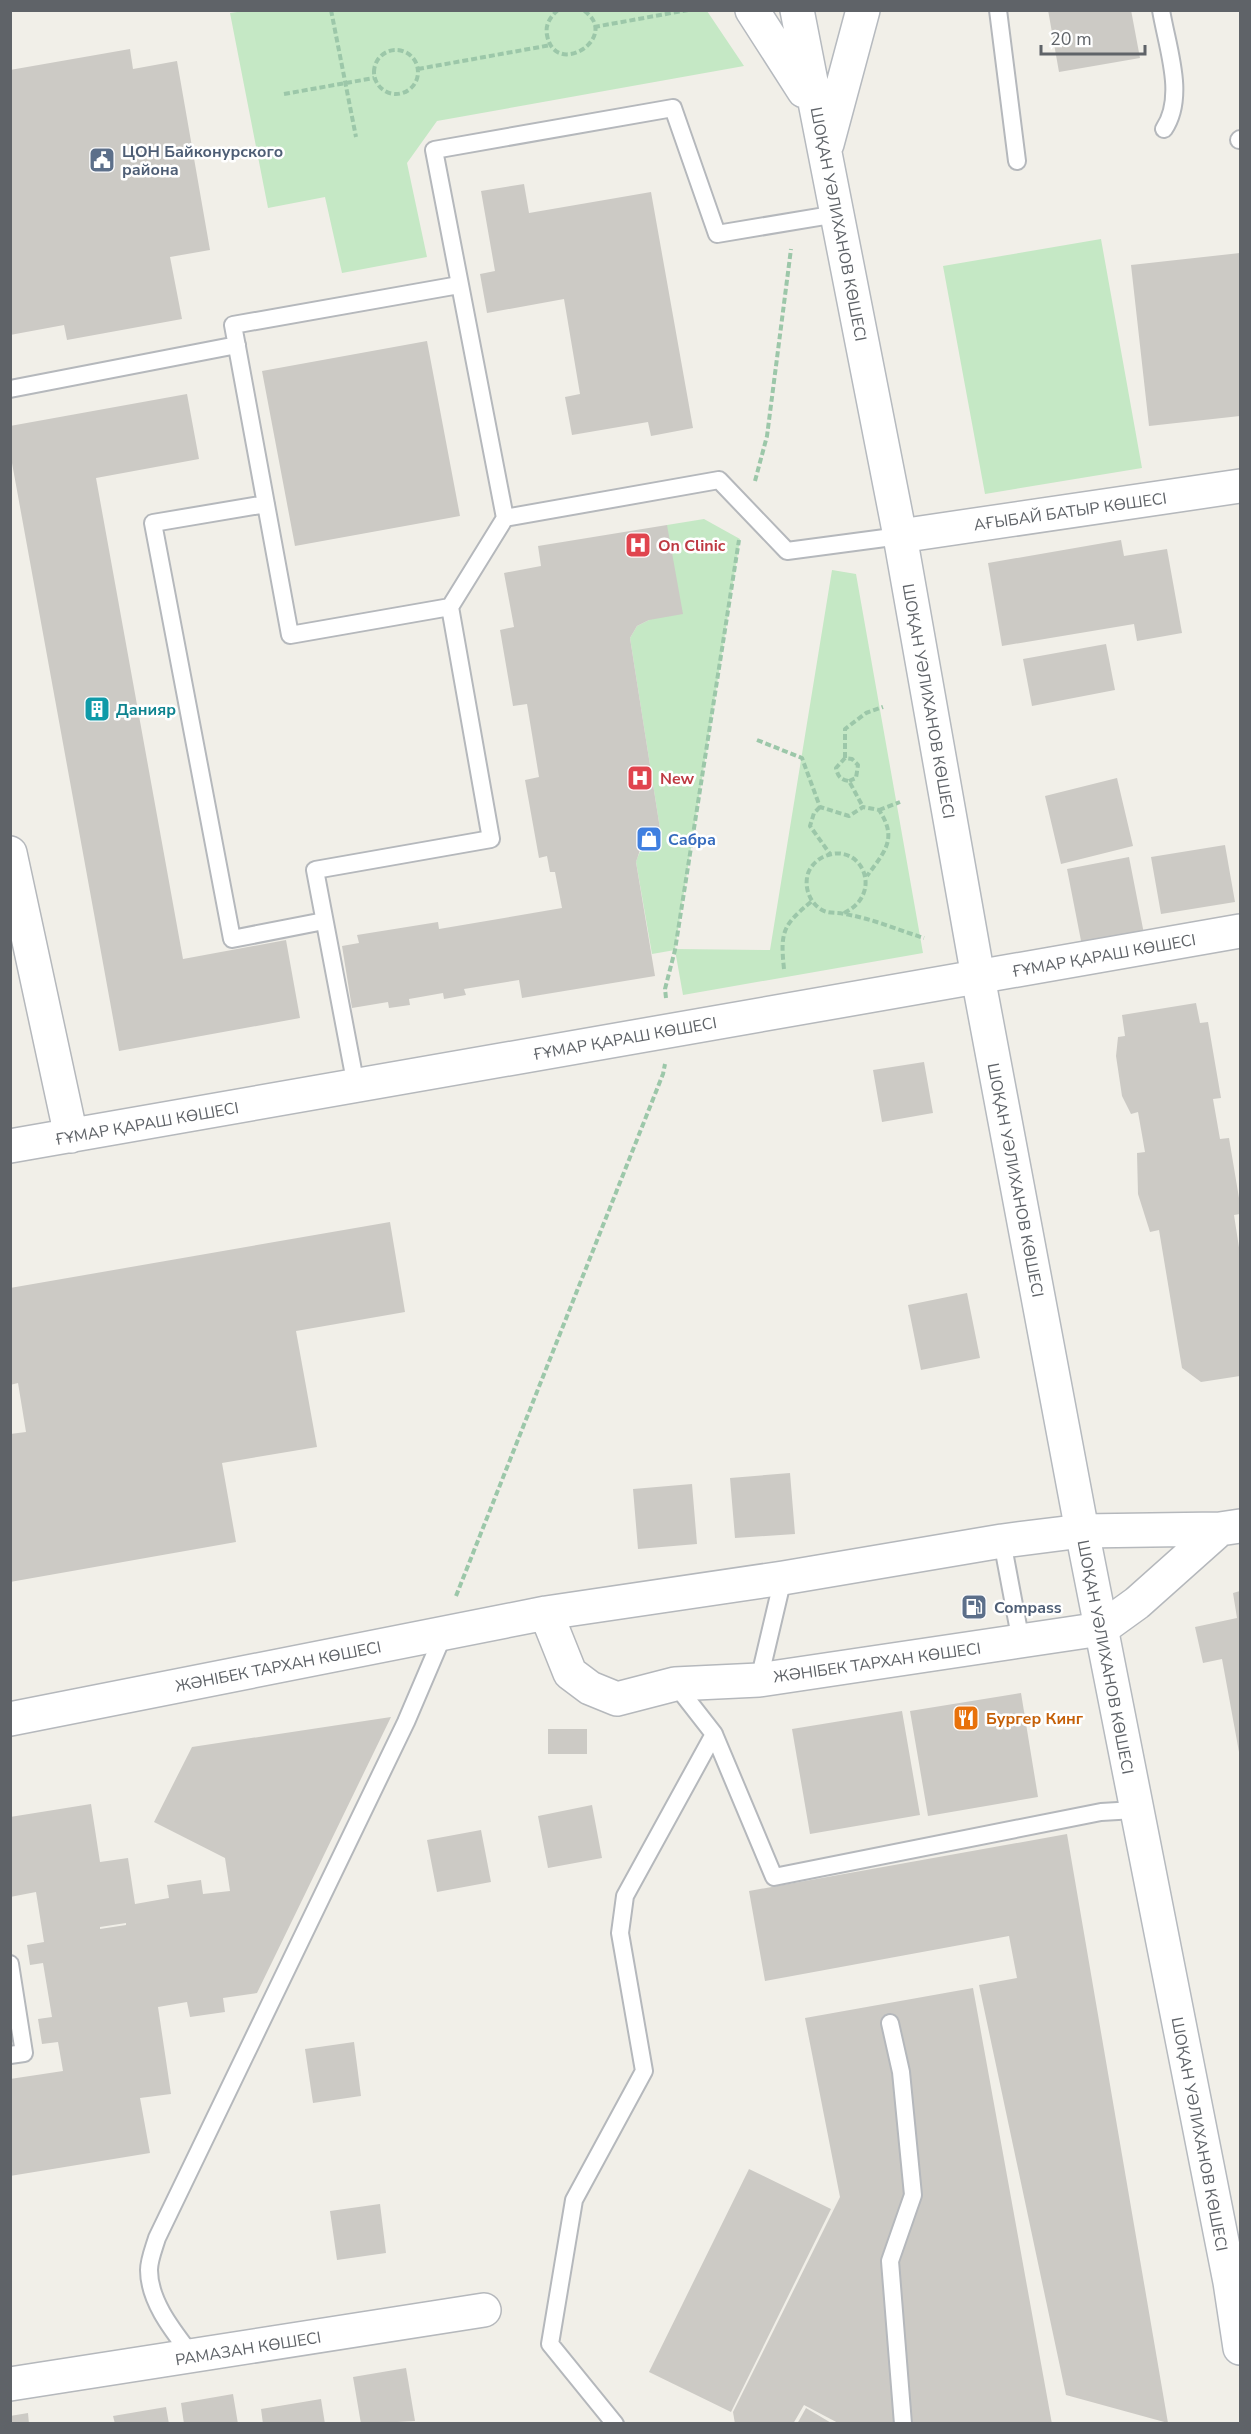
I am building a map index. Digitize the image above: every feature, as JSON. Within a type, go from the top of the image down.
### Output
[{"type":"street","points":[[752,10],[782,54],[817,114]]},
{"type":"street","name":"ШОҚАН УӘЛИХАНОВ КӨШЕСІ","points":[[797,10],[900,536],[978,977],[1135,1810],[1235,2281],[1240,2348]]},
{"type":"street","points":[[824,151],[863,10]]},
{"type":"street","name":"АҒЫБАЙ БАТЫР КӨШЕСІ","points":[[900,536],[1240,486]]},
{"type":"street","points":[[10,853],[71,1136]]},
{"type":"street","name":"ҒҰМАР ҚАРАШ КӨШЕСІ","points":[[10,1146],[1240,931]]},
{"type":"street","name":"ЖӘНІБЕК ТАРХАН КӨШЕСІ","points":[[10,1719],[546,1613],[783,1578],[1002,1541],[1082,1531],[1230,1528]]},
{"type":"street","name":"ЖӘНІБЕК ТАРХАН КӨШЕСІ","points":[[546,1613],[570,1673],[590,1688],[617,1699],[675,1684],[759,1680],[1101,1629],[1137,1604],[1230,1528]]},
{"type":"street","name":"РАМАЗАН КӨШЕСІ","points":[[10,2384],[484,2310]]},
{"type":"lane","points":[[998,10],[1017,161]]},
{"type":"lane","points":[[1161,10],[1175,98],[1173,115],[1164,129]]},
{"type":"lane","points":[[356,1086],[315,870],[491,839],[450,607],[505,518],[434,150],[673,108],[717,234],[837,214]]},
{"type":"lane","points":[[450,607],[290,635],[233,325],[459,285]]},
{"type":"lane","points":[[10,389],[237,345]]},
{"type":"lane","points":[[505,518],[719,480],[788,551],[900,536]]},
{"type":"lane","points":[[266,504],[153,523],[232,939],[324,921]]},
{"type":"lane","points":[[1002,1541],[1021,1642]]},
{"type":"lane","points":[[759,1680],[783,1578]]},
{"type":"lane","points":[[192,2356],[168,2324],[156,2298],[149,2270],[157,2238],[406,1722],[444,1634]]},
{"type":"lane","points":[[675,1684],[714,1734],[774,1877],[1101,1812],[1135,1810]]},
{"type":"lane","points":[[615,2424],[550,2344],[574,2200],[644,2071],[620,1933],[625,1896],[714,1734]]},
{"type":"lane","points":[[10,1964],[24,2053],[10,2055]]},
{"type":"lane","points":[[890,2023],[901,2072],[913,2195],[890,2261],[903,2424]]},
{"type":"path","points":[[331,10],[356,137]]},
{"type":"path","points":[[558,10],[548,24],[548,39],[551,45],[563,54],[579,53],[591,43],[594,27],[592,19],[582,10]]},
{"type":"path","points":[[594,27],[688,10]]},
{"type":"path","points":[[418,69],[551,45]]},
{"type":"path","points":[[391,50],[406,52],[418,69],[415,84],[410,89],[396,94],[382,90],[374,78],[375,63],[378,57],[391,50]]},
{"type":"path","points":[[284,94],[374,78]]},
{"type":"path","points":[[444,1634],[446,1621],[663,1074],[670,1030],[664,989],[675,950],[738,550],[767,436],[795,220]]},
{"type":"path","points":[[845,758],[852,759],[858,765],[856,778],[849,781],[843,780],[836,768],[845,758],[845,729],[866,713],[883,708]]},
{"type":"path","points":[[757,740],[802,758],[820,807]]},
{"type":"path","points":[[849,781],[863,807]]},
{"type":"path","points":[[820,807],[849,816],[863,807],[879,810],[900,802]]},
{"type":"path","points":[[820,807],[814,813],[810,826],[830,854]]},
{"type":"path","points":[[866,876],[888,846],[889,825],[879,810]]},
{"type":"path","points":[[844,913],[855,908],[862,900],[867,888],[866,876],[861,866],[853,858],[842,853],[830,854],[811,868],[807,879],[807,890],[812,901],[820,909],[844,913],[924,938]]},
{"type":"path","points":[[784,969],[783,935],[789,920],[812,901]]},
{"type":"green space","points":[[244,11],[707,11],[744,66],[437,121],[407,163],[427,257],[342,273],[325,197],[268,208],[230,13]]},
{"type":"green space","points":[[1101,239],[1142,468],[985,494],[943,266]]},
{"type":"green space","points":[[704,519],[740,539],[675,949],[770,950],[832,570],[856,574],[923,953],[683,995],[675,950],[652,954],[636,862],[645,846],[661,835],[630,638],[637,626],[649,620],[667,525]]},
{"type":"building","points":[[1048,10],[1131,10],[1140,58],[1059,72]]},
{"type":"building","name":"ЦОН Байконурского района","points":[[130,49],[133,69],[177,61],[210,250],[170,257],[182,319],[67,340],[64,325],[10,335],[10,70]]},
{"type":"building","points":[[524,184],[529,213],[651,192],[693,428],[651,436],[648,422],[572,435],[565,397],[580,394],[564,299],[487,313],[480,274],[495,271],[481,191]]},
{"type":"building","points":[[1240,253],[1240,416],[1149,426],[1131,265]]},
{"type":"building","points":[[427,341],[460,516],[295,546],[262,371]]},
{"type":"building","name":"Данияр","points":[[187,394],[199,459],[96,478],[183,959],[286,940],[300,1018],[119,1051],[10,452],[10,426]]},
{"type":"building","points":[[667,525],[683,614],[649,620],[637,626],[630,638],[661,835],[649,841],[640,850],[636,862],[655,976],[522,998],[519,980],[464,989],[466,995],[444,999],[443,993],[409,999],[410,1005],[389,1008],[388,1002],[352,1008],[342,946],[359,943],[357,935],[438,922],[439,929],[562,908],[555,872],[550,872],[547,856],[539,858],[525,780],[539,777],[527,704],[513,706],[500,630],[514,627],[504,573],[541,566],[538,546]]},
{"type":"building","points":[[1121,540],[1124,556],[1167,549],[1182,633],[1137,641],[1134,624],[1002,646],[988,563]]},
{"type":"building","points":[[1106,644],[1115,690],[1032,706],[1023,659]]},
{"type":"building","points":[[1117,778],[1133,846],[1061,864],[1045,796]]},
{"type":"building","points":[[1225,845],[1235,902],[1161,914],[1151,857]]},
{"type":"building","points":[[1129,857],[1145,939],[1083,951],[1067,869]]},
{"type":"building","points":[[1196,1003],[1200,1023],[1208,1022],[1221,1098],[1213,1099],[1220,1139],[1229,1138],[1240,1204],[1240,1214],[1234,1215],[1240,1254],[1240,1376],[1201,1382],[1182,1368],[1159,1230],[1150,1232],[1138,1194],[1137,1153],[1145,1152],[1138,1112],[1131,1114],[1122,1096],[1116,1056],[1118,1037],[1125,1036],[1122,1015]]},
{"type":"building","points":[[924,1062],[933,1113],[882,1122],[873,1070]]},
{"type":"building","points":[[390,1222],[405,1312],[296,1331],[317,1447],[222,1463],[236,1542],[10,1582],[10,1434],[26,1432],[18,1383],[10,1385],[10,1288]]},
{"type":"building","points":[[967,1293],[980,1358],[921,1370],[908,1305]]},
{"type":"building","points":[[790,1473],[795,1534],[735,1538],[730,1478]]},
{"type":"building","points":[[692,1484],[697,1544],[638,1549],[633,1489]]},
{"type":"building","points":[[1240,1591],[1239,1752],[1222,1659],[1203,1663],[1195,1627],[1237,1618],[1233,1593]]},
{"type":"building","points":[[1021,1693],[1038,1797],[928,1816],[910,1711]]},
{"type":"building","points":[[902,1711],[920,1815],[810,1834],[792,1729]]},
{"type":"building","points":[[391,1717],[257,1993],[223,1998],[225,2012],[190,2017],[187,2002],[158,2007],[171,2094],[140,2098],[150,2153],[10,2176],[10,2079],[63,2071],[58,2042],[42,2044],[38,2019],[52,2017],[43,1963],[30,1965],[27,1945],[44,1942],[36,1892],[10,1897],[10,1817],[91,1804],[100,1862],[128,1858],[135,1904],[169,1898],[167,1885],[201,1880],[203,1894],[230,1891],[225,1858],[154,1822],[192,1747]],"holes":[[[126,1923],[126,1925],[100,1929],[100,1927]]]},
{"type":"building","points":[[548,1729],[587,1729],[587,1754],[548,1754]]},
{"type":"building","points":[[592,1805],[602,1858],[548,1868],[538,1816]]},
{"type":"building","points":[[481,1830],[491,1882],[437,1892],[427,1840]]},
{"type":"building","points":[[1067,1834],[1168,2423],[1066,2395],[979,1985],[1017,1978],[1009,1936],[765,1981],[749,1891]]},
{"type":"building","points":[[973,1988],[1052,2424],[840,2424],[804,2405],[793,2424],[735,2424],[733,2412],[840,2197],[805,2018]]},
{"type":"building","points":[[354,2042],[361,2096],[313,2103],[305,2049]]},
{"type":"building","points":[[749,2169],[831,2209],[731,2412],[649,2372]]},
{"type":"building","points":[[380,2204],[386,2253],[337,2260],[330,2211]]},
{"type":"building","points":[[406,2368],[415,2421],[361,2424],[353,2377]]},
{"type":"building","points":[[233,2394],[238,2424],[184,2424],[181,2403]]},
{"type":"building","points":[[321,2399],[325,2424],[263,2424],[261,2409]]},
{"type":"building","points":[[166,2407],[169,2424],[115,2424],[113,2416]]},
{"type":"building","points":[[806,2408],[833,2424],[797,2424]]},
{"type":"building","points":[[28,2413],[29,2424],[10,2424],[10,2416]]},
{"type":"place","name":"ЦОН Байконурского района","points":[[102,160]]},
{"type":"place","name":"On Clinic","points":[[638,545]]},
{"type":"place","name":"Данияр","points":[[97,709]]},
{"type":"place","name":"New","points":[[640,778]]},
{"type":"place","name":"Сабра","points":[[649,839]]},
{"type":"place","name":"Compass","points":[[974,1607]]},
{"type":"place","name":"Бургер Кинг","points":[[966,1718]]}]
